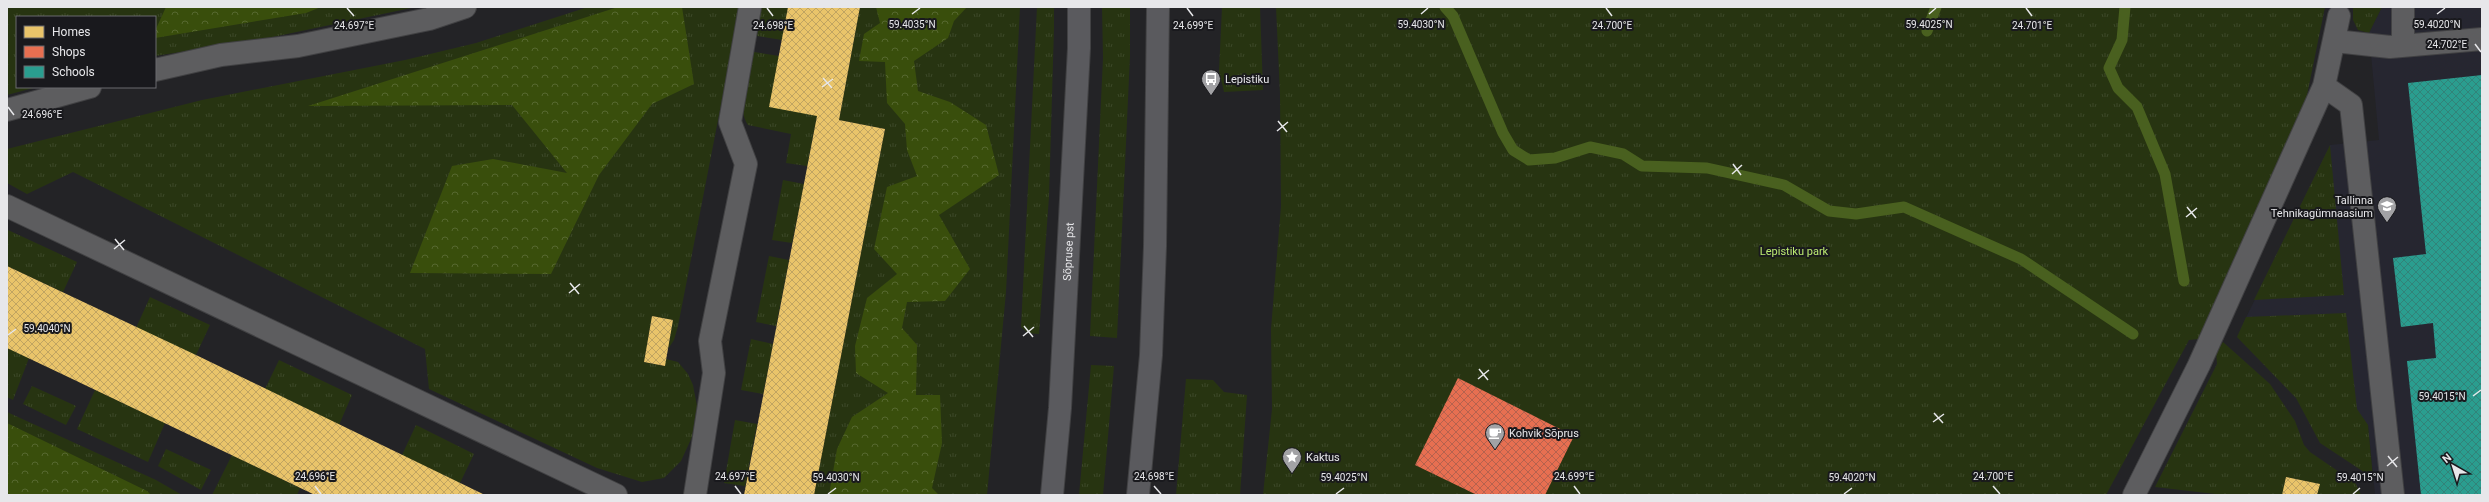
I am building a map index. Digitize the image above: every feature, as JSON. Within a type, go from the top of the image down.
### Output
[{"type":"main road","name":"Sõpruse pst","points":[[1052,495],[1063,348],[1079,48],[1079,7]]},
{"type":"main road","points":[[1138,495],[1151,355],[1155,246],[1158,7]]},
{"type":"street","points":[[156,70],[221,55],[298,46],[429,19],[465,7]]},
{"type":"street","points":[[695,495],[714,374],[710,341],[746,164],[730,122],[750,7]]},
{"type":"street","points":[[2403,7],[2403,46]]},
{"type":"street","points":[[2134,495],[2199,365],[2324,86],[2339,16]]},
{"type":"street","points":[[2335,40],[2390,47],[2482,39]]},
{"type":"street","points":[[2324,86],[2351,105],[2393,495]]},
{"type":"street","points":[[7,110],[86,88]]},
{"type":"street","points":[[7,206],[616,495]]},
{"type":"shaded area","name":"Tallinna Tehnikagümnaasium","points":[[2382,7],[2482,7],[2482,495],[2375,495],[2368,425],[2241,328],[2330,145],[2379,140],[2369,33]]},
{"type":"green space","points":[[7,7],[416,7],[268,38],[156,56],[156,16],[16,16],[16,88],[33,88],[7,95]]},
{"type":"green space","points":[[166,7],[321,7],[306,13],[156,38],[156,29]]},
{"type":"green space","points":[[588,7],[740,7],[678,326],[674,340],[668,349],[673,320],[652,316],[644,362],[664,366],[666,359],[678,362],[688,374],[693,385],[697,406],[692,437],[681,461],[664,478],[642,482],[597,468],[429,389],[425,349],[73,172],[27,194],[7,183],[7,149],[202,100],[405,60],[476,43]]},
{"type":"green space","points":[[618,7],[682,7],[694,84],[652,104],[599,175],[551,274],[410,273],[452,166],[493,159],[567,173],[512,105],[308,106]]},
{"type":"green space","points":[[761,7],[788,7],[782,40],[757,36]]},
{"type":"green space","points":[[860,7],[1020,7],[1006,292],[987,495],[814,495],[885,129],[839,120]]},
{"type":"green space","points":[[876,7],[967,7],[954,21],[948,38],[914,61],[918,91],[950,102],[986,125],[999,175],[939,215],[970,269],[945,301],[907,302],[902,328],[917,345],[916,395],[940,395],[942,443],[932,488],[939,495],[829,495],[837,449],[852,417],[888,393],[856,373],[855,346],[867,298],[897,274],[874,249],[887,187],[917,176],[907,150],[905,124],[887,103],[885,62],[859,61],[864,34],[880,23]]},
{"type":"green space","points":[[1037,7],[1054,7],[1049,197],[1039,334],[1028,333],[1021,327]]},
{"type":"green space","points":[[1102,7],[1130,7],[1130,56],[1117,338],[1090,336],[1103,58]]},
{"type":"green space","points":[[1222,7],[1260,7],[1263,90],[1224,92],[1219,71]]},
{"type":"green space","name":"Lepistiku park","points":[[1276,7],[2325,7],[2306,100],[2199,339],[2189,340],[2106,495],[1263,495],[1272,409],[1271,329],[1281,206],[1280,94]]},
{"type":"green space","points":[[2353,7],[2382,7],[2369,33],[2358,30],[2353,20]]},
{"type":"green space","points":[[754,52],[779,56],[817,116],[807,166],[786,163],[791,134],[748,125],[744,118],[743,99]]},
{"type":"green space","points":[[2330,145],[2344,295],[2254,300]]},
{"type":"green space","points":[[783,180],[804,184],[792,243],[772,240]]},
{"type":"green space","points":[[8,230],[77,262],[63,292],[7,266]]},
{"type":"green space","points":[[769,256],[789,260],[776,326],[756,322]]},
{"type":"green space","points":[[150,297],[210,325],[196,355],[136,328]]},
{"type":"green space","points":[[2346,313],[2357,409],[2368,425],[2373,478],[2320,443],[2296,398],[2237,337],[2246,317]]},
{"type":"green space","points":[[751,339],[773,344],[763,394],[741,390]]},
{"type":"green space","points":[[2223,342],[2270,384],[2295,421],[2304,445],[2310,452],[2356,484],[2361,495],[2317,495],[2319,484],[2286,477],[2283,495],[2224,495],[2155,487],[2217,364],[2216,352]]},
{"type":"green space","points":[[7,348],[29,358],[13,400],[7,397]]},
{"type":"green space","points":[[279,360],[352,395],[339,425],[265,389]]},
{"type":"green space","points":[[1091,365],[1114,366],[1103,495],[1079,495]]},
{"type":"green space","points":[[1186,379],[1213,380],[1224,392],[1247,395],[1240,495],[1176,495]]},
{"type":"green space","points":[[32,386],[76,406],[66,425],[23,404]]},
{"type":"green space","points":[[95,390],[165,423],[148,462],[77,429]]},
{"type":"green space","points":[[7,412],[156,480],[182,495],[7,495]]},
{"type":"green space","points":[[735,420],[757,424],[745,486],[724,483]]},
{"type":"green space","points":[[7,423],[147,491],[151,495],[7,495]]},
{"type":"green space","points":[[416,425],[474,454],[460,483],[402,455]]},
{"type":"green space","points":[[166,449],[211,470],[201,490],[158,466]]},
{"type":"green space","points":[[232,455],[300,488],[297,495],[212,495]]},
{"type":"building: Homes","points":[[788,7],[860,7],[839,120],[885,129],[814,495],[744,495],[817,116],[769,107]]},
{"type":"building: Homes","points":[[7,266],[196,355],[485,495],[315,495],[7,348]]},
{"type":"building: Homes","points":[[652,316],[673,320],[665,366],[644,362]]},
{"type":"building: Homes","points":[[2286,477],[2320,484],[2317,495],[2282,495]]},
{"type":"building: Shops","name":"Kohvik Sõprus","points":[[1458,378],[1574,436],[1545,495],[1477,495],[1415,465]]},
{"type":"building: Schools","points":[[2482,75],[2482,495],[2421,495],[2407,361],[2436,358],[2433,323],[2401,327],[2393,258],[2426,254],[2408,83]]},
{"type":"waterway","points":[[1445,7],[1453,16],[1503,133],[1513,150],[1529,160],[1555,158],[1590,147],[1623,154],[1642,166],[1707,168],[1784,185],[1829,211],[1856,214],[1904,207],[2021,259],[2133,334]]},
{"type":"waterway","points":[[1927,31],[1936,7]]},
{"type":"waterway","points":[[2125,7],[2122,40],[2109,68],[2118,88],[2137,107],[2165,174],[2184,281]]},
{"type":"place","name":"Lepistiku","points":[[1211,96]]},
{"type":"place","name":"Tallinna Tehnikagümnaasium","points":[[2387,223]]},
{"type":"place","name":"Kohvik Sõprus","points":[[1495,450]]},
{"type":"place","name":"Kaktus","points":[[1292,474]]}]
